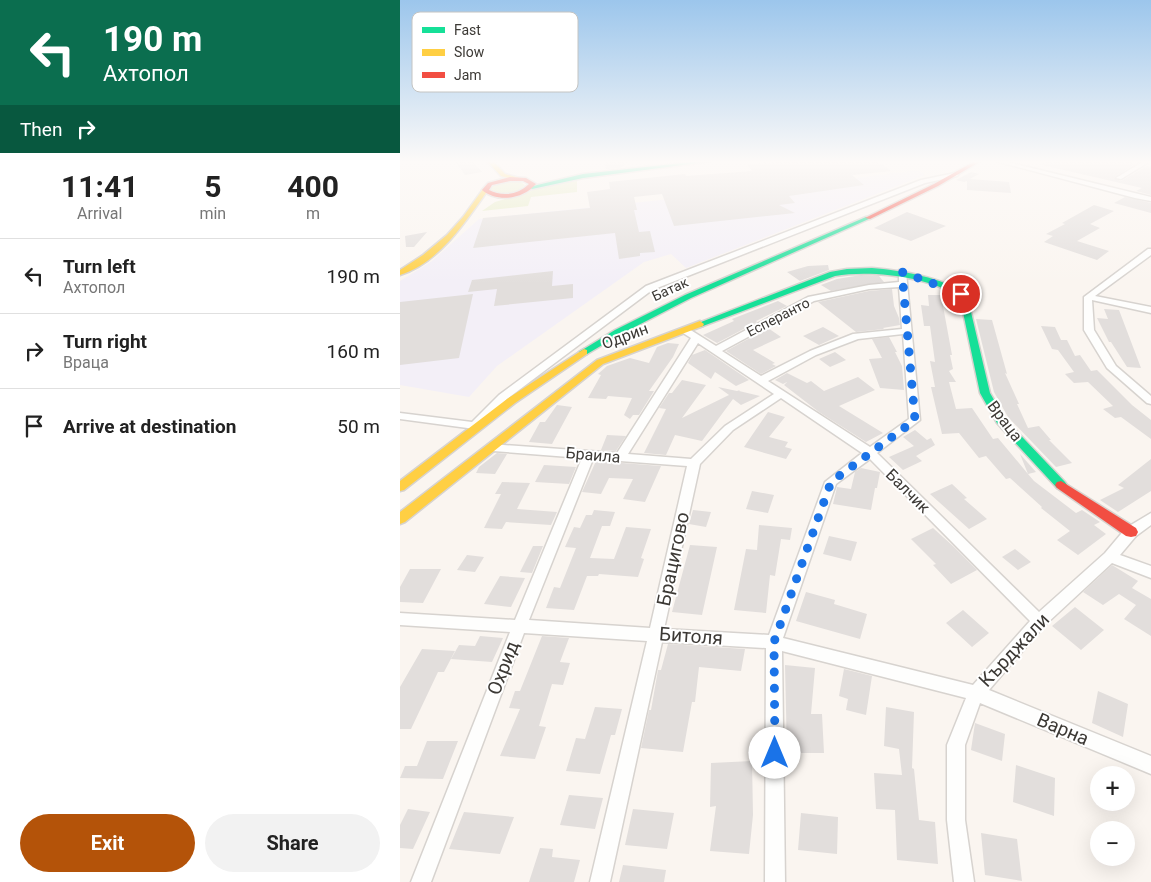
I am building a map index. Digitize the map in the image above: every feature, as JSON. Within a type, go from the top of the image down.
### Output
[{"type":"street","points":[[400,273],[432,252],[464,220],[477,202]]},
{"type":"street","points":[[464,220],[490,202]]},
{"type":"street","points":[[400,416],[475,426],[503,397],[648,288],[870,202]]},
{"type":"street","name":"Батак","points":[[400,487],[475,426],[542,378],[629,325],[685,298],[901,202]]},
{"type":"street","points":[[1088,297],[1151,250]]},
{"type":"street","name":"Одрин","points":[[400,518],[600,362],[691,334],[833,274],[866,268],[902,278]]},
{"type":"street","points":[[776,882],[774,642],[831,482],[915,420],[902,278]]},
{"type":"street","name":"Есперанто","points":[[716,350],[811,299],[902,278]]},
{"type":"street","name":"Враца","points":[[902,278],[957,292],[964,297],[985,393],[1001,421],[1056,481],[1131,532]]},
{"type":"street","points":[[1088,297],[1151,310]]},
{"type":"street","points":[[1088,297],[1089,330],[1112,368],[1151,401]]},
{"type":"street","points":[[762,380],[813,353],[856,336],[906,331]]},
{"type":"street","points":[[620,457],[691,334]]},
{"type":"street","name":"Балчик","points":[[691,334],[870,452],[1039,621]]},
{"type":"street","points":[[694,463],[729,428],[782,393]]},
{"type":"street","name":"Браила","points":[[493,447],[694,463]]},
{"type":"street","name":"Охрид","points":[[421,882],[520,625],[589,455]]},
{"type":"street","name":"Брацигово","points":[[600,882],[694,463]]},
{"type":"street","name":"Кърджали","points":[[964,882],[956,820],[956,745],[976,693],[1039,621],[1110,557],[1131,532],[1151,518]]},
{"type":"street","points":[[1110,557],[1151,572]]},
{"type":"street","name":"Битоля","points":[[400,619],[656,633],[774,642],[976,693]]},
{"type":"street","name":"Варна","points":[[976,693],[1151,766]]},
{"type":"shaded area","points":[[641,202],[855,202],[686,268],[671,254],[644,262],[497,366],[469,397],[400,385],[400,281],[432,261],[479,219]]},
{"type":"green space","points":[[495,202],[529,202],[528,206],[482,211]]},
{"type":"building","points":[[589,202],[635,202],[637,210],[634,210],[639,232],[650,231],[655,252],[640,253],[640,256],[619,259],[615,233],[473,248],[483,218],[590,208]]},
{"type":"building","points":[[665,202],[795,203],[779,205],[795,213],[674,226]]},
{"type":"building","points":[[1114,203],[1151,203],[1151,213]]},
{"type":"building","points":[[1094,205],[1114,211],[1090,224],[1100,228],[1077,241],[1109,251],[1097,260],[1044,242],[1053,236],[1046,234]]},
{"type":"building","points":[[907,212],[946,226],[911,241],[874,228]]},
{"type":"building","points":[[427,232],[414,247],[406,247],[405,236]]},
{"type":"building","points":[[828,265],[829,270],[800,281],[787,272],[808,266]]},
{"type":"building","points":[[553,271],[552,286],[573,284],[573,298],[494,306],[497,289],[468,292],[472,280]]},
{"type":"building","points":[[861,275],[879,276],[884,282],[831,291],[821,285],[837,279]]},
{"type":"building","points":[[892,289],[894,306],[900,325],[884,329],[856,332],[818,302],[869,291]]},
{"type":"building","points":[[473,294],[459,358],[400,365],[400,302]]},
{"type":"building","points":[[928,295],[941,295],[952,355],[950,355],[953,369],[949,371],[956,382],[949,382],[956,409],[972,408],[993,439],[998,438],[1034,481],[1076,513],[1082,510],[1100,522],[1094,525],[1106,534],[1078,555],[1057,540],[1070,531],[1041,508],[1010,478],[1006,479],[986,456],[979,458],[959,433],[942,434],[931,387],[935,387],[930,361],[935,362],[930,326],[924,326],[921,305],[929,306]]},
{"type":"building","points":[[778,301],[787,306],[717,343],[703,335],[734,321],[732,319]]},
{"type":"building","points":[[1104,309],[1119,310],[1141,368],[1127,367],[1111,342],[1109,342],[1097,318],[1108,319]]},
{"type":"building","points":[[976,319],[992,320],[1007,374],[1005,373],[1028,428],[1039,426],[1051,440],[1049,440],[1072,463],[1056,467],[1008,417],[994,392]]},
{"type":"building","points":[[1041,326],[1055,327],[1061,340],[1067,340],[1075,356],[1080,355],[1091,371],[1097,370],[1132,405],[1151,420],[1151,439],[1121,417],[1115,418],[1103,409],[1113,406],[1088,382],[1074,383],[1065,374],[1074,372],[1058,350],[1052,349]]},
{"type":"building","points":[[823,327],[839,336],[819,345],[803,336]]},
{"type":"building","points":[[768,328],[781,337],[753,350],[775,363],[772,364],[776,366],[761,374],[726,351]]},
{"type":"building","points":[[889,337],[902,366],[904,390],[880,388],[869,359],[882,358],[872,339]]},
{"type":"building","points":[[668,343],[679,344],[673,357],[649,391],[654,391],[639,415],[633,415],[630,419],[624,415],[632,398],[608,396],[606,399],[588,398],[601,375],[598,374],[607,366],[630,358],[649,363],[657,347]]},
{"type":"building","points":[[705,350],[749,380],[736,386],[715,372],[711,379],[688,363],[692,355]]},
{"type":"building","points":[[835,352],[846,360],[830,367],[819,359]]},
{"type":"building","points":[[787,373],[807,383],[811,381],[824,391],[858,377],[875,390],[839,406],[883,433],[866,442],[819,412],[784,385],[787,382],[783,384],[775,380]]},
{"type":"building","points":[[682,380],[706,385],[682,418],[729,395],[718,387],[740,390],[760,396],[741,405],[733,399],[702,441],[675,435],[666,455],[644,453],[666,409],[659,408],[669,393],[672,393]]},
{"type":"building","points":[[557,405],[572,407],[552,444],[529,442],[540,422],[545,422]]},
{"type":"building","points":[[768,412],[785,417],[769,437],[788,442],[785,447],[792,449],[786,459],[744,447]]},
{"type":"building","points":[[915,430],[927,440],[931,438],[935,445],[916,456],[922,461],[903,470],[889,457],[914,446],[903,437]]},
{"type":"building","points":[[607,435],[626,436],[616,451],[601,450]]},
{"type":"building","points":[[497,453],[507,454],[495,474],[476,473],[479,467]]},
{"type":"building","points":[[1020,454],[1036,472],[1028,474]]},
{"type":"building","points":[[1151,459],[1151,491],[1118,512],[1100,500],[1124,488],[1118,485]]},
{"type":"building","points":[[596,461],[661,466],[645,502],[623,499],[633,479],[609,478],[601,494],[582,492]]},
{"type":"building","points":[[544,465],[576,467],[569,484],[535,482]]},
{"type":"building","points":[[861,468],[880,472],[871,510],[833,504],[837,487],[851,489],[855,472]]},
{"type":"building","points":[[502,482],[530,483],[517,509],[557,512],[551,525],[506,522],[502,529],[484,528],[501,494],[495,494]]},
{"type":"building","points":[[952,484],[967,498],[964,499],[987,519],[969,529],[930,494]]},
{"type":"building","points":[[752,491],[774,495],[768,513],[746,509]]},
{"type":"building","points":[[594,510],[615,512],[610,526],[602,526],[590,558],[614,559],[626,527],[651,529],[641,558],[644,559],[638,577],[599,574],[598,576],[587,576],[574,610],[546,608],[554,587],[560,588],[576,548],[565,547],[574,527],[580,528],[586,515],[592,515]]},
{"type":"building","points":[[693,510],[711,512],[706,527],[689,524]]},
{"type":"building","points":[[759,525],[792,528],[790,540],[781,539],[775,576],[770,575],[766,613],[734,610],[746,549],[757,550]]},
{"type":"building","points":[[933,528],[977,570],[951,584],[933,565],[936,564],[911,539]]},
{"type":"building","points":[[829,536],[857,542],[851,561],[823,554]]},
{"type":"building","points":[[690,545],[717,547],[702,615],[672,612]]},
{"type":"building","points":[[533,546],[543,546],[532,573],[520,572]]},
{"type":"building","points":[[1015,549],[1031,562],[1018,570],[1002,557]]},
{"type":"building","points":[[467,555],[484,557],[475,572],[457,570]]},
{"type":"building","points":[[1112,565],[1138,581],[1132,588],[1151,599],[1151,636],[1124,619],[1136,605],[1119,594],[1103,605],[1083,592]]},
{"type":"building","points":[[410,569],[441,569],[423,603],[400,602],[400,587]]},
{"type":"building","points":[[500,576],[525,578],[511,607],[484,604]]},
{"type":"building","points":[[806,592],[835,600],[834,604],[867,614],[860,639],[796,621]]},
{"type":"building","points":[[1075,607],[1104,630],[1081,650],[1052,626]]},
{"type":"building","points":[[963,610],[989,633],[972,647],[946,623]]},
{"type":"building","points":[[480,636],[503,638],[492,662],[451,659],[459,645],[475,646]]},
{"type":"building","points":[[542,636],[569,638],[560,662],[570,663],[563,685],[552,684],[539,726],[546,727],[535,759],[500,756],[520,709],[509,708],[515,691],[520,691]]},
{"type":"building","points":[[668,644],[745,649],[741,671],[699,667],[695,702],[692,702],[683,752],[641,748],[649,710],[651,710],[658,670],[661,670]]},
{"type":"building","points":[[422,649],[455,651],[444,672],[438,672],[411,729],[400,729],[400,687]]},
{"type":"building","points":[[785,665],[815,668],[811,714],[822,714],[824,753],[787,753]]},
{"type":"building","points":[[844,669],[872,676],[866,715],[846,710],[848,699],[839,696]]},
{"type":"building","points":[[1098,691],[1128,704],[1123,737],[1092,723]]},
{"type":"building","points":[[595,707],[622,709],[615,735],[611,735],[600,774],[566,771],[576,738],[585,739]]},
{"type":"building","points":[[886,707],[914,712],[912,768],[914,769],[919,820],[935,822],[938,864],[897,860],[895,810],[876,809],[874,773],[902,775],[899,749],[884,746]]},
{"type":"building","points":[[975,723],[1005,734],[1002,761],[971,750]]},
{"type":"building","points":[[427,741],[458,741],[443,779],[400,778],[405,766],[417,766]]},
{"type":"building","points":[[752,761],[753,815],[749,854],[710,851],[716,806],[710,807],[711,763]]},
{"type":"building","points":[[1016,765],[1055,778],[1054,816],[1013,802]]},
{"type":"building","points":[[569,795],[603,798],[595,829],[560,825]]},
{"type":"building","points":[[408,809],[430,812],[413,849],[400,848],[400,825]]},
{"type":"building","points":[[633,809],[674,813],[667,849],[625,845]]},
{"type":"building","points":[[464,812],[514,817],[500,854],[449,849]]},
{"type":"building","points":[[801,813],[838,817],[837,854],[798,850]]},
{"type":"building","points":[[981,833],[1017,839],[1022,881],[985,875]]},
{"type":"building","points":[[540,848],[553,849],[552,857],[580,860],[574,882],[529,882]]},
{"type":"building","points":[[623,865],[666,870],[664,882],[619,882]]},
{"type":"traffic: fast","points":[[584,352],[652,313],[688,296],[868,218]]},
{"type":"traffic: fast","points":[[700,324],[833,274],[860,270],[897,273],[958,292],[964,297],[985,393],[1001,421],[1061,485]]},
{"type":"traffic: slow","points":[[400,273],[426,257],[442,244],[466,218],[477,202]]},
{"type":"traffic: slow","points":[[400,519],[600,362],[700,324]]},
{"type":"traffic: slow","points":[[400,487],[511,401],[584,352]]},
{"type":"traffic: jam","points":[[868,218],[901,202]]},
{"type":"traffic: jam","points":[[1061,485],[1131,532]]},
{"type":"route","points":[[775,753],[774,642],[831,482],[915,420],[902,272],[961,294]]}]
